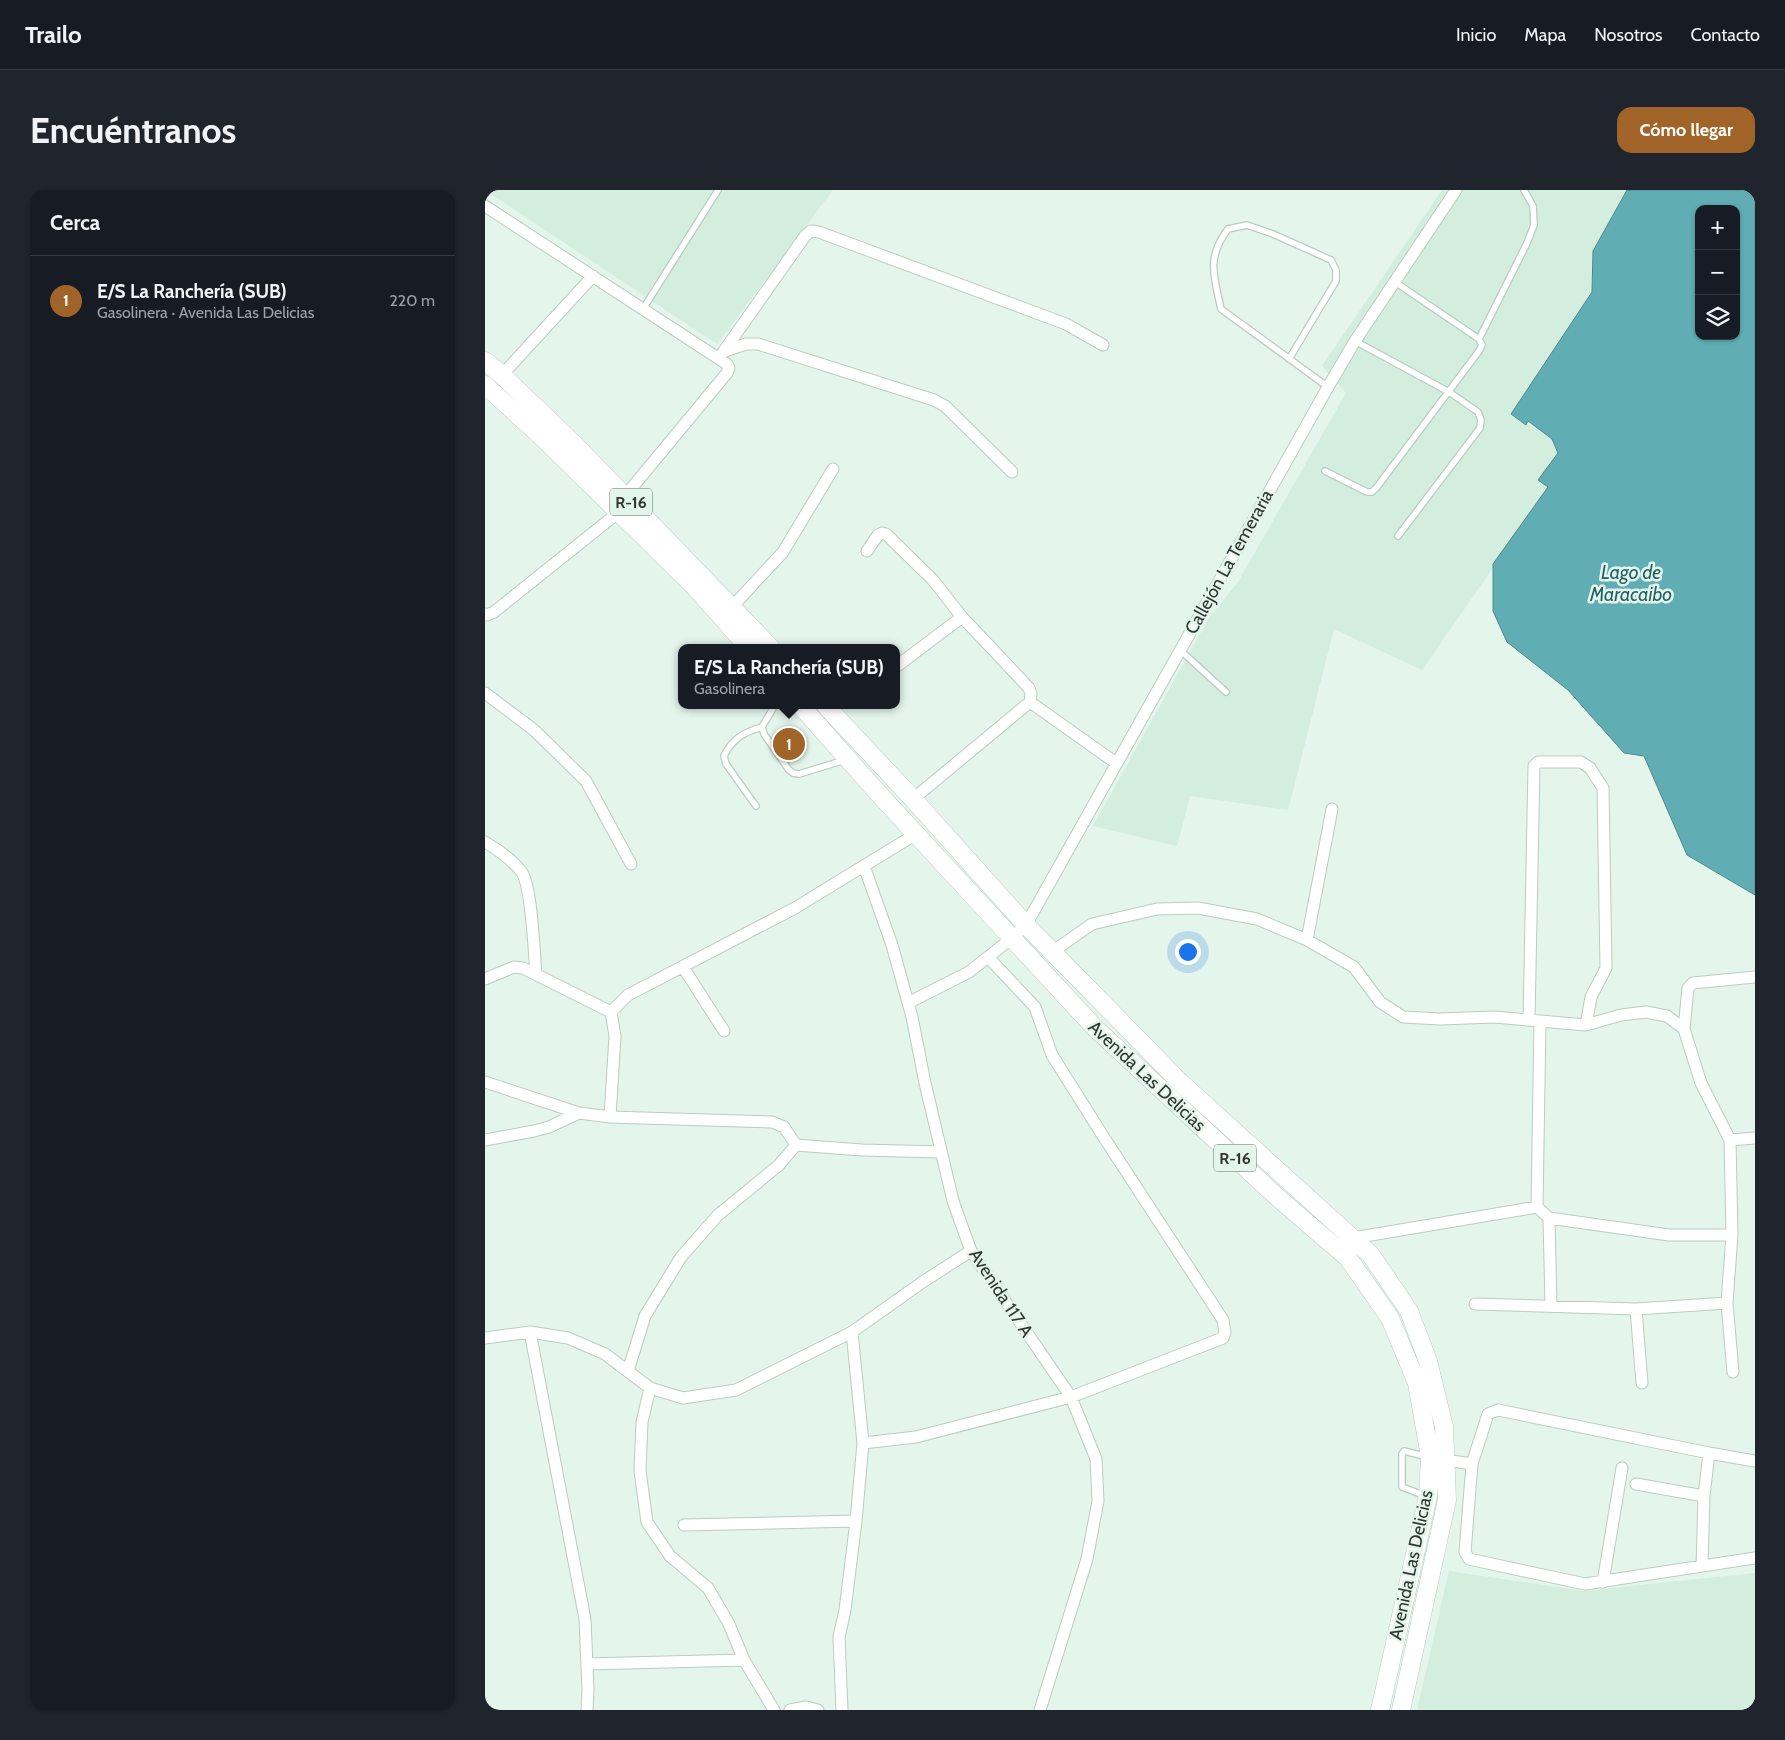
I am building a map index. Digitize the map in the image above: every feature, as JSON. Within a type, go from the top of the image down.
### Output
[{"type":"main road","name":"R-16","points":[[485,361],[575,445],[622,504],[745,644]]},
{"type":"main road","name":"R-16","points":[[485,385],[543,438],[622,504],[733,607],[767,644]]},
{"type":"main road","name":"Avenida Las Delicias","points":[[804,709],[1095,1028],[1277,1197],[1348,1258],[1390,1318],[1417,1383],[1447,1500],[1401,1710]]},
{"type":"main road","name":"Avenida Las Delicias","points":[[829,709],[913,799],[1025,925],[1180,1082],[1371,1255],[1409,1311],[1428,1361],[1444,1427],[1380,1710]]},
{"type":"street","name":"Callejón La Temeraria","points":[[908,1003],[969,972],[1012,938],[1025,925],[1327,387],[1355,341],[1456,190]]},
{"type":"street","points":[[485,206],[643,309],[722,355],[729,368],[727,373],[622,504],[495,612],[486,617]]},
{"type":"street","points":[[722,355],[805,236],[811,231],[819,232],[1066,324],[1103,345]]},
{"type":"street","points":[[502,375],[593,276]]},
{"type":"street","points":[[722,355],[746,344],[758,344],[934,400],[945,406],[1012,472]]},
{"type":"street","points":[[733,607],[783,552],[833,469]]},
{"type":"street","points":[[867,551],[878,535],[885,534],[933,580],[962,616],[1029,688],[1031,694],[1030,702],[913,799]]},
{"type":"street","points":[[900,664],[962,616]]},
{"type":"street","points":[[485,693],[534,730],[586,781],[631,864]]},
{"type":"street","points":[[1030,702],[1116,764]]},
{"type":"street","points":[[1586,1025],[1591,997],[1606,968],[1603,788],[1590,768],[1581,762],[1538,762],[1534,766],[1534,1020],[1537,1207],[1549,1218],[1669,1235],[1732,1235]]},
{"type":"street","points":[[1307,940],[1332,810]]},
{"type":"street","points":[[611,1012],[628,995],[795,908],[916,834]]},
{"type":"street","points":[[485,842],[513,863],[522,873],[528,891],[536,974]]},
{"type":"street","name":"Avenida 117 A","points":[[864,866],[892,945],[908,1003],[953,1201],[971,1251],[1071,1397],[1096,1459],[1098,1501],[1087,1559],[1040,1710]]},
{"type":"street","points":[[1052,952],[1092,924],[1157,909],[1198,908],[1257,919],[1307,940],[1354,967],[1380,1002],[1403,1017],[1440,1019],[1494,1017],[1586,1025],[1621,1015],[1646,1012],[1667,1016],[1684,1029]]},
{"type":"street","points":[[863,1443],[916,1437],[1071,1397],[1223,1338],[1225,1332],[1223,1320],[1052,1056],[1035,1008],[988,957]]},
{"type":"street","points":[[485,979],[514,967],[523,968],[611,1012]]},
{"type":"street","points":[[683,967],[723,1031]]},
{"type":"street","points":[[1733,1372],[1727,1303],[1732,1235],[1730,1140],[1701,1083],[1684,1029],[1687,988],[1693,983],[1755,977]]},
{"type":"street","points":[[610,1117],[615,1036],[611,1012]]},
{"type":"street","points":[[485,1082],[579,1113],[610,1117],[772,1122],[784,1127],[796,1145]]},
{"type":"street","points":[[485,1140],[534,1132],[579,1113]]},
{"type":"street","points":[[1730,1140],[1755,1138]]},
{"type":"street","points":[[796,1145],[862,1150],[941,1152]]},
{"type":"street","points":[[628,1371],[645,1316],[681,1257],[718,1215],[779,1165],[796,1145]]},
{"type":"street","points":[[1353,1238],[1537,1207]]},
{"type":"street","points":[[1549,1218],[1551,1306]]},
{"type":"street","points":[[485,1338],[530,1332],[568,1338],[605,1354],[650,1388],[683,1398],[736,1390],[852,1332],[924,1281],[971,1251]]},
{"type":"street","points":[[1475,1304],[1636,1309],[1727,1303]]},
{"type":"street","points":[[1636,1309],[1641,1383]]},
{"type":"street","points":[[530,1332],[585,1618],[587,1710]]},
{"type":"street","points":[[842,1710],[839,1637],[845,1610],[856,1522],[863,1443],[852,1332]]},
{"type":"street","points":[[650,1388],[642,1422],[640,1471],[647,1522],[670,1556],[708,1588],[729,1624],[744,1660],[774,1710]]},
{"type":"street","points":[[1755,1461],[1709,1454],[1498,1410],[1488,1414],[1472,1464],[1465,1552],[1469,1559],[1585,1584],[1755,1558]]},
{"type":"street","points":[[1702,1566],[1709,1454]]},
{"type":"street","points":[[1437,1459],[1472,1464]]},
{"type":"street","points":[[1603,1582],[1622,1468]]},
{"type":"street","points":[[1636,1484],[1705,1496]]},
{"type":"street","points":[[684,1525],[856,1522]]},
{"type":"street","points":[[587,1664],[744,1660]]},
{"type":"street","points":[[790,1710],[806,1707],[818,1710]]},
{"type":"lane","points":[[643,309],[718,190]]},
{"type":"lane","points":[[1479,339],[1527,243],[1534,225],[1533,206],[1524,190]]},
{"type":"lane","points":[[1289,359],[1336,281],[1336,270],[1331,260],[1273,234],[1247,225],[1227,229],[1218,241],[1213,264],[1221,309],[1327,387]]},
{"type":"lane","points":[[1325,471],[1367,492],[1372,492],[1449,392],[1482,345],[1479,339],[1395,282]]},
{"type":"lane","points":[[1355,341],[1449,392],[1477,412],[1481,420],[1481,428],[1398,536]]},
{"type":"lane","points":[[1180,650],[1226,692]]},
{"type":"lane","points":[[772,709],[764,720],[762,727],[789,770],[793,773],[799,774],[848,759]]},
{"type":"lane","points":[[756,806],[726,764],[724,756],[728,747],[737,738],[746,732],[762,727]]},
{"type":"lane","points":[[1428,1496],[1402,1487],[1401,1454],[1403,1451],[1437,1459]]},
{"type":"shaded area","points":[[485,190],[833,190],[717,344]]},
{"type":"shaded area","points":[[1442,190],[1627,190],[1593,251],[1592,291],[1511,414],[1552,439],[1558,453],[1549,487],[1422,670],[1334,629],[1288,810],[1190,796],[1177,846],[1093,826],[1210,616],[1238,582],[1346,393],[1322,366]]},
{"type":"shaded area","points":[[1449,1571],[1584,1591],[1755,1573],[1755,1710],[1417,1710]]},
{"type":"water","name":"Lago de Maracaibo","points":[[1627,190],[1755,190],[1755,895],[1687,855],[1644,756],[1624,753],[1568,690],[1507,642],[1493,611],[1493,564],[1548,487],[1538,480],[1558,453],[1552,439],[1528,421],[1526,425],[1511,414],[1592,292],[1593,251]]},
{"type":"place","name":"E/S La Ranchería (SUB)","points":[[789,744]]}]
